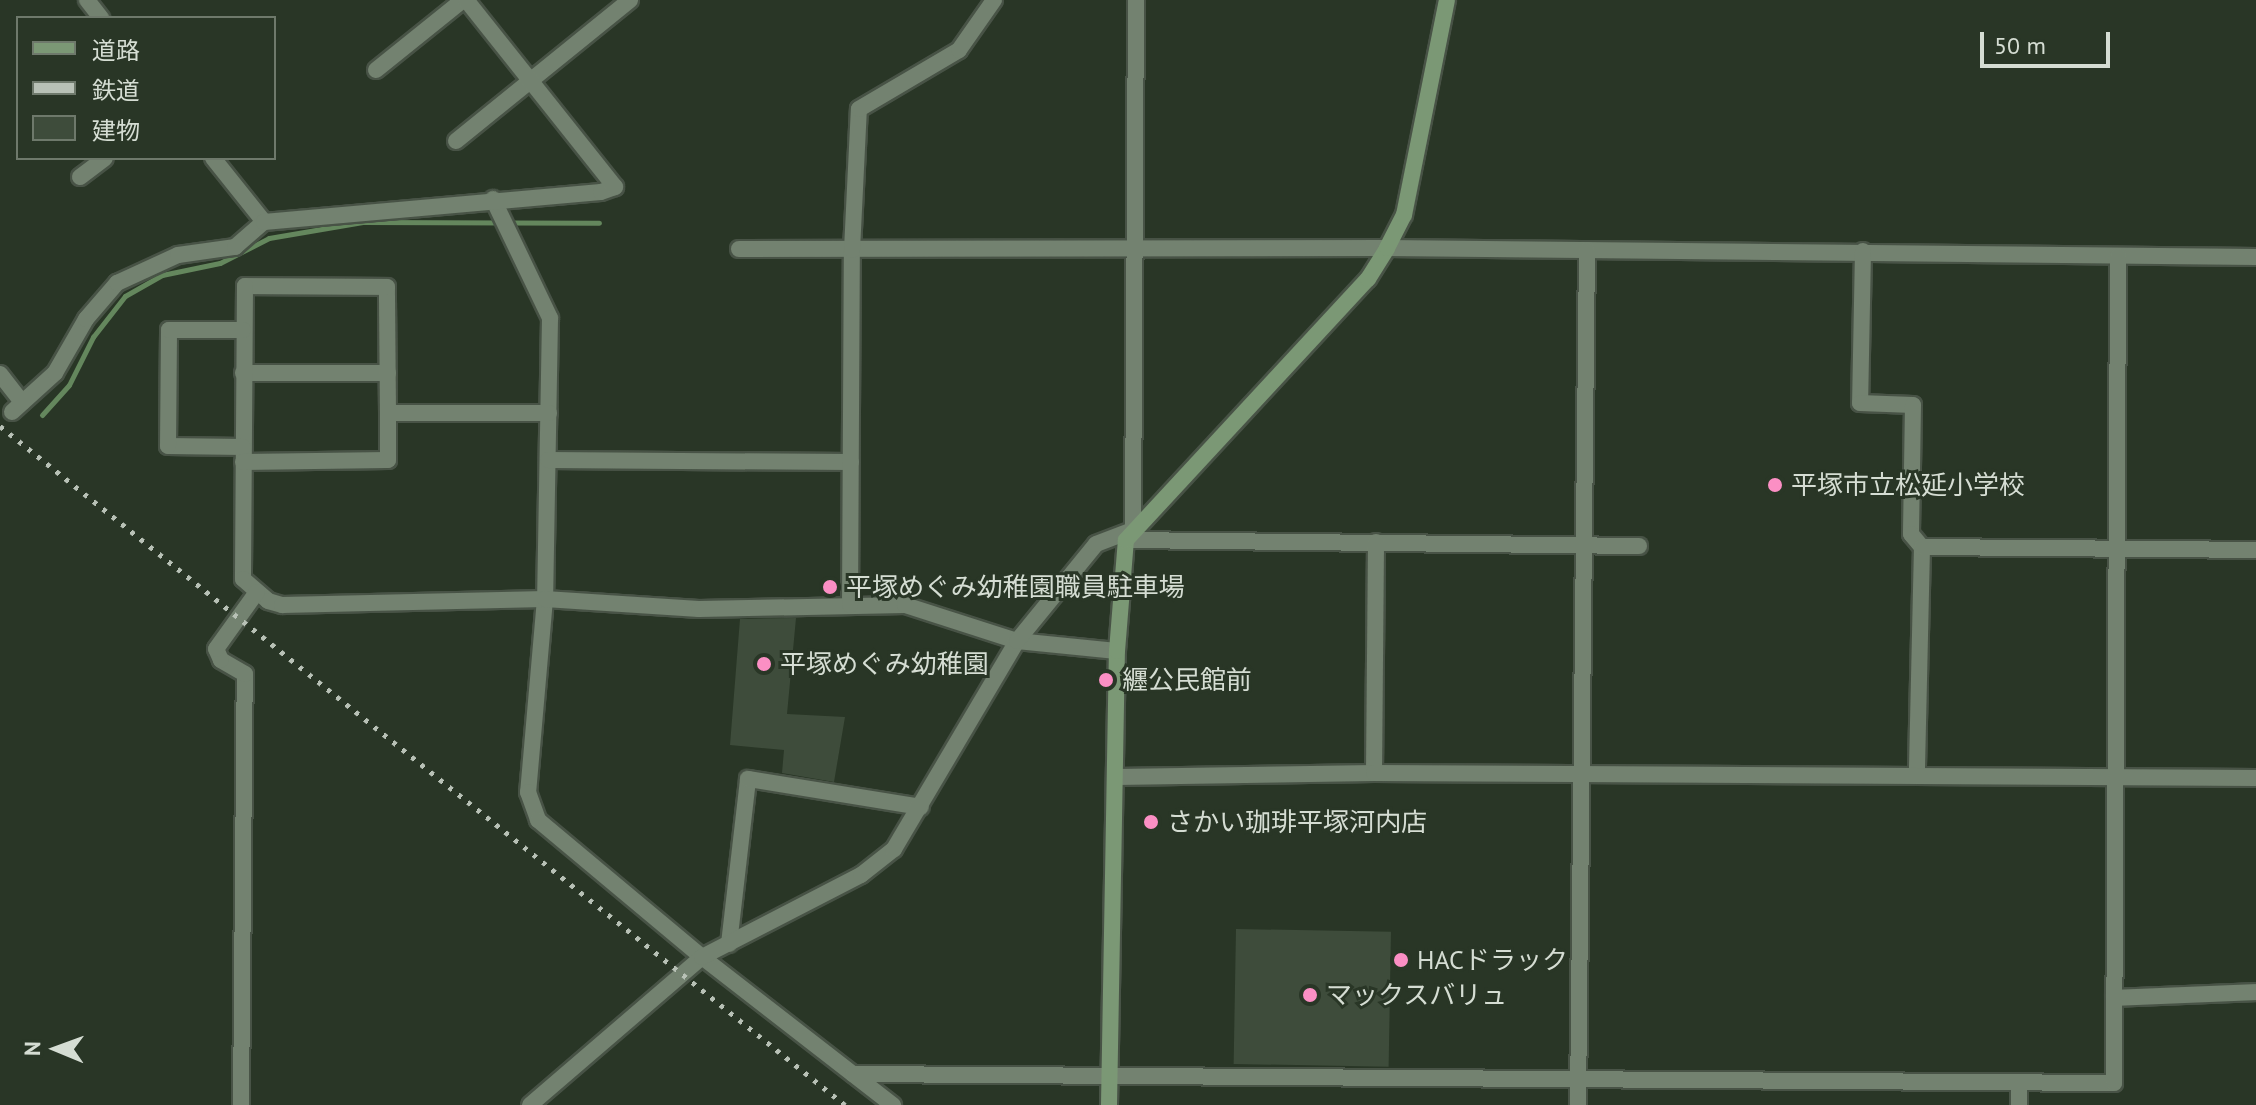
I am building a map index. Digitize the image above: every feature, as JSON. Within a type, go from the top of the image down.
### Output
[{"type":"street","points":[[87,0],[99,16]]},
{"type":"street","points":[[0,374],[17,407],[55,373],[86,319],[117,283],[178,255],[235,247],[264,222],[493,199],[601,192],[615,187],[465,0],[376,70]]},
{"type":"street","points":[[456,141],[630,0]]},
{"type":"street","points":[[850,605],[852,250],[859,109],[959,50],[994,0]]},
{"type":"street","points":[[1109,1105],[1117,651],[1130,535],[1136,0]]},
{"type":"street","points":[[1130,535],[1368,279],[1387,248],[1404,215],[1447,0]]},
{"type":"street","points":[[80,177],[102,160]]},
{"type":"street","points":[[215,160],[264,222]]},
{"type":"street","points":[[493,199],[550,318],[545,599],[528,792],[538,820],[702,957],[893,1105]]},
{"type":"street","points":[[739,249],[1387,248],[2256,257]]},
{"type":"street","points":[[1578,1105],[1587,250]]},
{"type":"street","points":[[1863,251],[1860,403],[1913,405],[1911,534],[1922,547],[1917,775]]},
{"type":"street","points":[[853,1074],[2114,1083],[2118,256]]},
{"type":"street","points":[[243,330],[169,330],[168,446],[243,454],[388,460],[387,287],[245,286],[243,330],[243,454],[243,579],[257,592],[282,605],[545,599],[699,609],[905,605],[1017,641],[1117,651]]},
{"type":"street","points":[[243,373],[388,373]]},
{"type":"street","points":[[388,413],[549,413]]},
{"type":"street","points":[[548,460],[851,462]]},
{"type":"street","points":[[530,1105],[702,957],[861,875],[894,849],[1017,641],[1096,544],[1130,535],[1639,546]]},
{"type":"street","points":[[1374,773],[1376,542]]},
{"type":"street","points":[[1922,547],[2256,550]]},
{"type":"street","points":[[241,1105],[245,674],[221,660],[216,649],[257,592]]},
{"type":"street","points":[[1117,777],[1374,773],[2256,778]]},
{"type":"street","points":[[729,944],[748,779],[921,807]]},
{"type":"street","points":[[2114,998],[2256,992]]},
{"type":"street","points":[[2019,1082],[2019,1105]]},
{"type":"building","name":"平塚めぐみ幼稚園","points":[[796,618],[787,714],[845,717],[834,782],[782,773],[784,750],[730,745],[740,619]]},
{"type":"building","points":[[1236,929],[1391,932],[1389,1067],[1234,1064]]},
{"type":"waterway","points":[[42,415],[69,385],[93,337],[125,296],[162,275],[220,263],[269,238],[363,222],[599,223]]},
{"type":"railway","points":[[0,426],[845,1105]]},
{"type":"place","name":"平塚市立松延小学校","points":[[1775,485]]},
{"type":"place","name":"平塚めぐみ幼稚園職員駐車場","points":[[830,587]]},
{"type":"place","name":"平塚めぐみ幼稚園","points":[[764,664]]},
{"type":"place","name":"纒公民館前","points":[[1106,680]]},
{"type":"place","name":"さかい珈琲平塚河内店","points":[[1151,822]]},
{"type":"place","name":"HACドラック","points":[[1401,960]]},
{"type":"place","name":"マックスバリュ","points":[[1310,995]]}]
